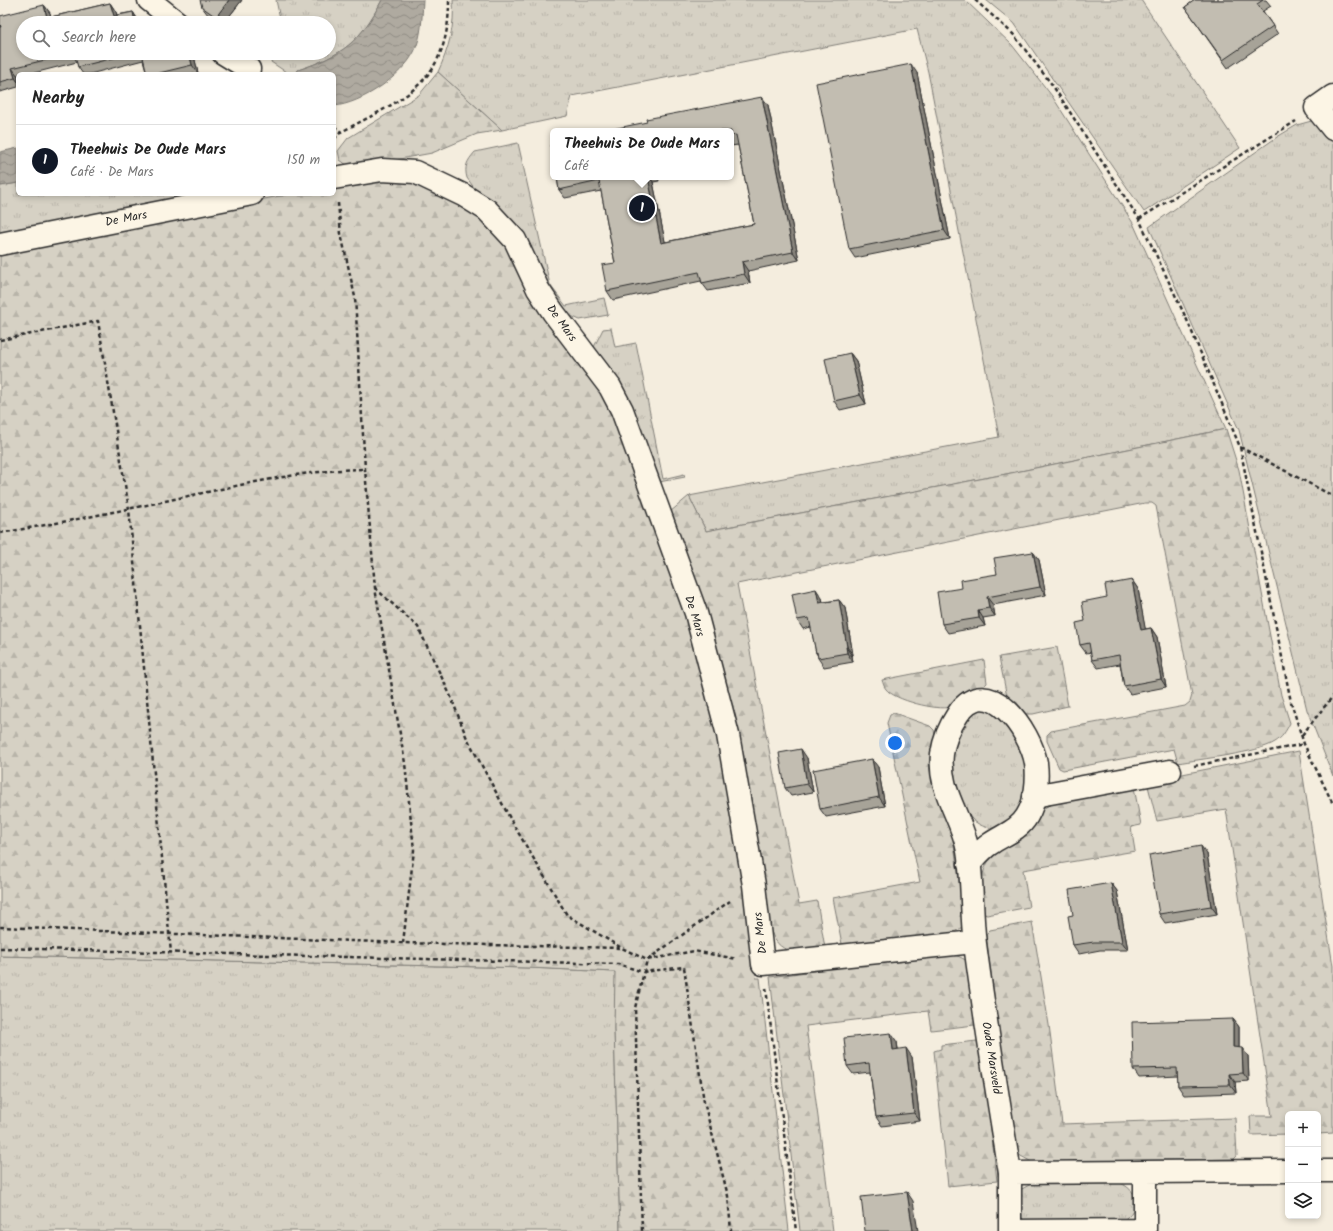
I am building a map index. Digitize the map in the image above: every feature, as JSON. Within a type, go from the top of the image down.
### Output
[{"type":"street","points":[[149,0],[169,16]]},
{"type":"street","points":[[234,60],[249,69]]},
{"type":"street","points":[[1324,102],[1333,129]]},
{"type":"street","name":"De Mars","points":[[336,178],[382,170],[415,172],[463,194],[487,210],[515,240],[546,300],[610,388],[622,410],[696,614],[728,735],[754,885],[764,964]]},
{"type":"street","name":"De Mars","points":[[0,244],[242,196]]},
{"type":"street","name":"Oude Marsveld","points":[[969,864],[990,844],[1021,824],[1028,815],[1034,796],[1036,762],[1023,729],[1013,715],[1000,704],[991,700],[980,700],[965,705],[952,723],[946,737],[941,767],[948,798],[965,837],[969,864],[974,942],[1010,1173],[1010,1231],[1145,1230],[1145,1172]]},
{"type":"street","points":[[1034,796],[1170,771]]},
{"type":"street","points":[[764,964],[974,942]]},
{"type":"street","points":[[1010,1173],[1285,1171]]},
{"type":"street","points":[[1321,1171],[1333,1171]]},
{"type":"path","points":[[336,137],[341,132],[401,100],[424,80],[433,69],[444,43],[449,16],[449,0]]},
{"type":"path","points":[[975,0],[1013,34],[1053,86],[1139,219],[1187,320],[1240,447],[1291,702],[1304,744],[1333,804]]},
{"type":"path","points":[[1139,219],[1324,102]]},
{"type":"path","points":[[336,128],[341,132]]},
{"type":"path","points":[[336,187],[341,234],[355,297],[365,469],[375,588],[404,763],[414,850],[403,943]]},
{"type":"path","points":[[0,340],[98,321],[129,509],[171,953]]},
{"type":"path","points":[[1240,447],[1333,496]]},
{"type":"path","points":[[0,533],[129,509],[257,480],[336,470],[365,469]]},
{"type":"path","points":[[375,588],[418,627],[451,697],[466,736],[512,822],[567,915],[622,948],[647,960],[694,951],[764,964]]},
{"type":"path","points":[[1302,736],[1333,696]]},
{"type":"path","points":[[1170,771],[1304,744]]},
{"type":"path","points":[[642,1231],[640,1112],[635,1008],[643,972],[647,960],[754,885]]},
{"type":"path","points":[[0,927],[403,943],[622,948]]},
{"type":"path","points":[[0,948],[618,964],[643,972],[684,967],[704,1102],[728,1196],[731,1231]]},
{"type":"path","name":"De Mars","points":[[764,964],[796,1231]]},
{"type":"green space","points":[[276,0],[382,0],[366,27],[358,37],[336,54],[336,16],[279,16]]},
{"type":"green space","points":[[453,0],[965,0],[1012,45],[1052,96],[1133,223],[1226,429],[1006,474],[706,531],[689,496],[999,437],[928,72],[917,29],[572,96],[567,116],[502,130],[438,72],[445,54],[452,28]]},
{"type":"green space","points":[[986,0],[1141,0],[1240,148],[1144,212],[1014,23]]},
{"type":"green space","points":[[272,60],[324,60],[298,70],[296,72],[286,72],[271,62]]},
{"type":"green space","points":[[438,72],[502,130],[477,134],[432,153],[351,168],[340,160],[338,151],[348,138],[419,95]]},
{"type":"green space","points":[[1315,120],[1333,142],[1333,776],[1307,710],[1239,430],[1149,227],[1277,137],[1297,125]]},
{"type":"green space","points":[[518,143],[550,285],[566,306],[604,298],[608,315],[580,320],[564,313],[467,178],[467,164],[475,152]]},
{"type":"green space","points":[[402,179],[421,185],[491,222],[588,366],[616,414],[695,642],[716,719],[735,830],[756,978],[760,978],[789,1231],[620,1231],[614,1028],[615,972],[529,968],[0,956],[0,253],[279,196],[336,196],[336,185]]},
{"type":"green space","points":[[16,183],[16,196],[204,196],[0,237],[0,186]]},
{"type":"green space","points":[[611,328],[615,347],[636,343],[663,479],[684,474],[685,477],[659,482],[593,349],[603,329]]},
{"type":"green space","points":[[1226,429],[1239,470],[1281,695],[1290,723],[1280,738],[1267,746],[1243,752],[1178,763],[1174,749],[1063,770],[1059,768],[1047,741],[1047,735],[1051,731],[1185,706],[1190,702],[1192,695],[1156,506],[1152,503],[1145,503],[737,584],[799,904],[817,901],[825,948],[798,951],[784,948],[778,943],[773,936],[769,925],[670,512],[689,496],[706,531],[1006,474]]},
{"type":"green space","points":[[1057,647],[1068,706],[1033,714],[1025,714],[1007,697],[999,657]]},
{"type":"green space","points":[[984,660],[987,683],[970,697],[951,707],[945,708],[926,706],[906,701],[885,688],[882,680]]},
{"type":"green space","points":[[981,708],[996,712],[1011,729],[1018,741],[1026,769],[1026,789],[1019,809],[1013,818],[1006,824],[997,828],[988,828],[972,819],[959,798],[953,781],[951,761],[955,740],[964,720],[974,711]]},
{"type":"green space","points":[[894,713],[930,726],[934,730],[953,836],[964,919],[961,928],[951,934],[846,948],[842,944],[833,898],[920,882],[887,723],[890,715]]},
{"type":"green space","points":[[1299,751],[1333,966],[1333,1133],[1321,1134],[1321,1111],[1285,1111],[1285,1134],[1251,1135],[1250,1116],[1272,1116],[1226,809],[1157,821],[1148,786],[1152,780]]},
{"type":"green space","points":[[1134,787],[1141,825],[1131,827],[1135,851],[1023,870],[1029,907],[987,915],[983,914],[981,881],[988,862],[1043,809],[1052,803]]},
{"type":"green space","points":[[1032,922],[1049,1025],[1062,1124],[1235,1118],[1237,1156],[1234,1159],[1032,1162],[1017,1154],[1014,1147],[986,934],[990,930]]},
{"type":"green space","points":[[945,953],[959,957],[970,964],[979,1020],[975,1025],[931,1030],[928,1011],[806,1026],[833,1231],[800,1231],[770,977]]},
{"type":"green space","points":[[0,956],[529,968],[616,972],[614,1028],[620,1231],[0,1231]]},
{"type":"green space","points":[[977,1041],[981,1043],[997,1181],[948,1186],[934,1051],[941,1049],[941,1045]]},
{"type":"green space","points":[[1033,1183],[1120,1183],[1127,1187],[1135,1197],[1134,1208],[1126,1218],[1119,1222],[1033,1223],[1024,1220],[1018,1213],[1020,1190]]},
{"type":"water","points":[[382,0],[423,0],[422,20],[417,46],[408,61],[391,79],[380,87],[356,100],[336,106],[336,72],[296,72],[298,70],[324,60],[336,60],[336,54],[358,37]]},
{"type":"water","points":[[16,148],[16,183],[0,186],[0,152]]},
{"type":"building","points":[[200,0],[229,0],[217,16],[202,7]]},
{"type":"building","points":[[1195,0],[1263,0],[1257,4],[1273,26],[1223,60],[1185,7]]},
{"type":"building","points":[[110,3],[114,16],[55,16]]},
{"type":"building","points":[[44,5],[47,16],[16,16],[16,60],[45,60],[12,68],[15,78],[0,82],[0,16]]},
{"type":"building","points":[[133,12],[134,16],[114,16]]},
{"type":"building","points":[[76,60],[106,60],[78,67]]},
{"type":"building","points":[[144,60],[191,60],[192,65],[163,72],[147,72]]},
{"type":"building","points":[[911,64],[944,230],[849,249],[816,83]]},
{"type":"building","points":[[762,97],[793,252],[742,262],[744,274],[702,283],[699,272],[607,291],[602,265],[615,263],[599,181],[559,190],[557,180],[649,180],[661,243],[754,224],[736,135],[734,135],[734,128],[618,128],[647,122],[646,119]]},
{"type":"building","points":[[850,353],[860,395],[834,401],[825,359]]},
{"type":"building","points":[[1033,552],[1040,587],[987,597],[989,608],[978,610],[979,618],[942,624],[937,592],[962,588],[961,580],[997,574],[994,558]]},
{"type":"building","points":[[1132,580],[1141,630],[1151,628],[1161,679],[1124,686],[1119,655],[1092,660],[1089,643],[1080,645],[1076,623],[1085,621],[1082,602],[1107,597],[1105,585]]},
{"type":"building","points":[[816,589],[819,603],[839,600],[847,653],[818,658],[809,618],[797,620],[792,594]]},
{"type":"building","points":[[801,749],[807,784],[785,788],[779,753]]},
{"type":"building","points":[[872,759],[879,797],[820,809],[813,770]]},
{"type":"building","points":[[1201,846],[1211,906],[1159,914],[1149,855]]},
{"type":"building","points":[[1111,883],[1122,942],[1094,942],[1073,945],[1068,916],[1073,915],[1069,890]]},
{"type":"building","points":[[1233,1019],[1233,1047],[1242,1048],[1243,1073],[1229,1074],[1230,1085],[1178,1086],[1177,1068],[1133,1069],[1132,1022]]},
{"type":"building","points":[[891,1033],[893,1050],[906,1048],[914,1113],[876,1117],[869,1063],[847,1066],[844,1038]]},
{"type":"building","points":[[907,1192],[913,1231],[865,1231],[861,1197]]},
{"type":"place","name":"Theehuis De Oude Mars","points":[[642,208]]}]
